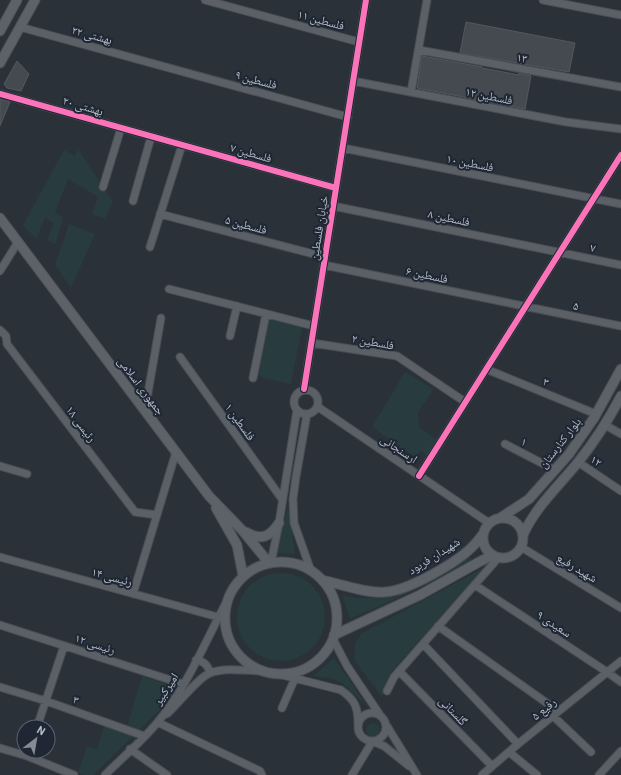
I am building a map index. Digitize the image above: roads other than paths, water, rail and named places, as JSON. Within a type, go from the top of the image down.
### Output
[{"type":"main road","points":[[0,31],[17,0]]},
{"type":"main road","points":[[0,64],[35,0]]},
{"type":"main road","name":"جمهوری اسلامی","points":[[0,218],[209,496],[242,530],[270,563]]},
{"type":"main road","name":"بلوار کنارستان","points":[[500,518],[529,499],[569,454],[596,414],[621,369]]},
{"type":"main road","name":"بلوار کنارستان","points":[[523,535],[529,521],[539,507],[578,462],[605,425],[621,396]]},
{"type":"main road","points":[[209,496],[237,545],[243,576]]},
{"type":"main road","points":[[506,518],[518,524],[523,535],[521,547],[512,556],[506,558],[496,556],[488,552],[485,546],[483,534],[489,523],[494,519],[506,518]]},
{"type":"main road","points":[[242,530],[254,536],[265,536],[274,531],[279,522]]},
{"type":"main road","name":"شهيدان فربود","points":[[322,580],[369,591],[385,592],[401,589],[421,581],[456,559],[472,547],[483,534]]},
{"type":"main road","points":[[334,637],[420,595],[479,562],[496,556]]},
{"type":"main road","points":[[283,562],[298,564],[311,571],[322,580],[331,592],[336,606],[337,621],[334,637],[328,648],[319,660],[306,668],[293,673],[278,674],[264,672],[250,665],[239,656],[230,644],[226,630],[224,615],[227,600],[233,587],[243,576],[255,568],[270,563],[283,562]]},
{"type":"street","name":"فلسطین ۱۱","points":[[206,0],[359,42]]},
{"type":"street","name":"خیابان فلسطین","points":[[304,389],[366,0]]},
{"type":"street","points":[[412,92],[427,0]]},
{"type":"street","points":[[543,0],[621,15]]},
{"type":"street","name":"بهشتی ۲۲","points":[[20,27],[159,65]]},
{"type":"street","name":"۱۳","points":[[419,50],[621,87]]},
{"type":"street","name":"فلسطین ۹","points":[[159,65],[348,117]]},
{"type":"street","name":"فلسطین ۱۲","points":[[353,81],[566,122],[621,129]]},
{"type":"street","name":"بهشتی ۲۰","points":[[0,94],[161,139]]},
{"type":"street","points":[[103,188],[121,128]]},
{"type":"street","points":[[133,201],[152,137]]},
{"type":"street","name":"فلسطین ۷","points":[[161,139],[336,188]]},
{"type":"street","points":[[150,247],[182,145]]},
{"type":"street","name":"فلسطین ۱۰","points":[[342,148],[621,204]]},
{"type":"street","points":[[419,476],[621,155]]},
{"type":"street","name":"فلسطین ۸","points":[[333,206],[560,252]]},
{"type":"street","name":"فلسطین ۵","points":[[160,214],[325,257]]},
{"type":"street","points":[[0,271],[18,242]]},
{"type":"street","name":"۷","points":[[560,252],[621,265]]},
{"type":"street","name":"فلسطین ۶","points":[[324,265],[526,306]]},
{"type":"street","points":[[169,289],[314,326]]},
{"type":"street","points":[[230,336],[237,306]]},
{"type":"street","name":"۵","points":[[526,306],[621,326]]},
{"type":"street","points":[[253,378],[266,314]]},
{"type":"street","points":[[145,410],[161,318]]},
{"type":"street","name":"رئیسی ۱۸","points":[[0,330],[6,336],[7,344],[135,512],[157,516]]},
{"type":"street","name":"فلسطین ۲","points":[[312,343],[397,356],[465,402]]},
{"type":"street","name":"فلسطین ۱","points":[[180,357],[282,499]]},
{"type":"street","name":"۳","points":[[486,369],[596,414]]},
{"type":"street","points":[[304,389],[310,390],[318,396],[318,407],[315,411],[303,414],[294,406],[293,400],[299,391],[304,389]]},
{"type":"street","name":"ارسنجانی","points":[[318,407],[489,523]]},
{"type":"street","points":[[270,563],[279,522],[297,410]]},
{"type":"street","points":[[307,414],[293,499],[294,523],[311,571]]},
{"type":"street","points":[[605,425],[621,434]]},
{"type":"street","name":"۱","points":[[505,444],[555,470]]},
{"type":"street","points":[[133,594],[176,452]]},
{"type":"street","name":"۱۲","points":[[578,462],[621,491]]},
{"type":"street","points":[[0,466],[27,474]]},
{"type":"street","name":"شهید رفیع","points":[[521,547],[621,608]]},
{"type":"street","points":[[387,691],[394,677],[475,585],[496,556]]},
{"type":"street","name":"رئیسی ۱۴","points":[[0,557],[218,617]]},
{"type":"street","name":"سعیدی ۹","points":[[475,585],[621,682]]},
{"type":"street","name":"امیرکبیر","points":[[104,775],[158,723],[183,684],[227,600]]},
{"type":"street","name":"رئیسی ۱۲","points":[[0,625],[183,684]]},
{"type":"street","points":[[438,626],[556,713],[591,752]]},
{"type":"street","points":[[334,637],[347,666],[383,718],[415,773]]},
{"type":"street","points":[[423,644],[518,744]]},
{"type":"street","points":[[40,719],[64,646]]},
{"type":"street","points":[[196,660],[200,660],[207,665],[210,673]]},
{"type":"street","name":"رفیع ۵","points":[[484,775],[492,766],[518,744],[621,661]]},
{"type":"street","points":[[262,775],[260,771],[158,723],[196,684],[210,673],[225,670],[264,672]]},
{"type":"street","name":"گلستانی","points":[[399,671],[492,766]]},
{"type":"street","points":[[278,674],[341,690],[355,703],[358,712],[359,734],[365,740],[384,746],[415,773]]},
{"type":"street","points":[[282,708],[295,678]]},
{"type":"street","name":"۳","points":[[0,687],[46,701],[144,736]]},
{"type":"street","points":[[358,724],[362,717],[366,714],[375,713],[380,715]]},
{"type":"street","points":[[352,775],[373,742],[378,741],[385,735],[387,726]]},
{"type":"street","points":[[0,748],[16,751]]},
{"type":"street","points":[[130,749],[167,775]]},
{"type":"street","points":[[509,752],[537,775]]},
{"type":"street","points":[[599,775],[620,755]]},
{"type":"street","points":[[41,759],[74,775]]}]
